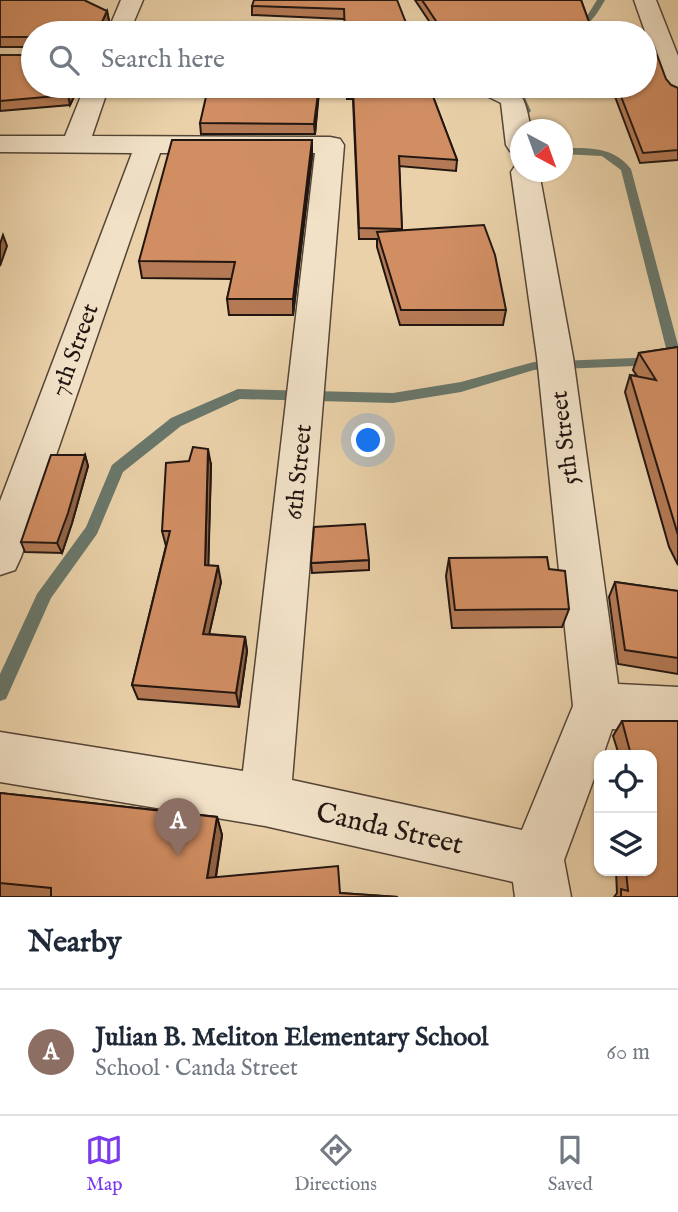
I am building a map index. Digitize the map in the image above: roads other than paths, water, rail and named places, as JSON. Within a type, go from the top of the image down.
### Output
[{"type":"street","points":[[123,21],[132,0]]},
{"type":"street","points":[[645,0],[653,21]]},
{"type":"street","points":[[657,32],[678,88]]},
{"type":"street","points":[[75,145],[93,98]]},
{"type":"street","points":[[511,98],[516,119]]},
{"type":"street","points":[[0,144],[149,144]]},
{"type":"street","name":"6th Street","points":[[149,144],[330,145],[265,800]]},
{"type":"street","name":"7th Street","points":[[0,557],[149,144]]},
{"type":"street","name":"5th Street","points":[[527,182],[556,365],[597,706]]},
{"type":"street","points":[[597,706],[678,710]]},
{"type":"street","name":"Canda Street","points":[[0,757],[265,800],[540,878],[597,706]]},
{"type":"waterway","points":[[585,21],[590,18],[601,0]]},
{"type":"waterway","points":[[521,98],[526,111]]},
{"type":"waterway","points":[[0,693],[45,594],[92,530],[117,469],[176,422],[238,394],[393,398],[461,387],[534,366],[661,361],[674,354],[626,169],[606,154],[573,151]]},
{"type":"place","name":"Julian B. Meliton Elementary School","points":[[178,856]]}]
